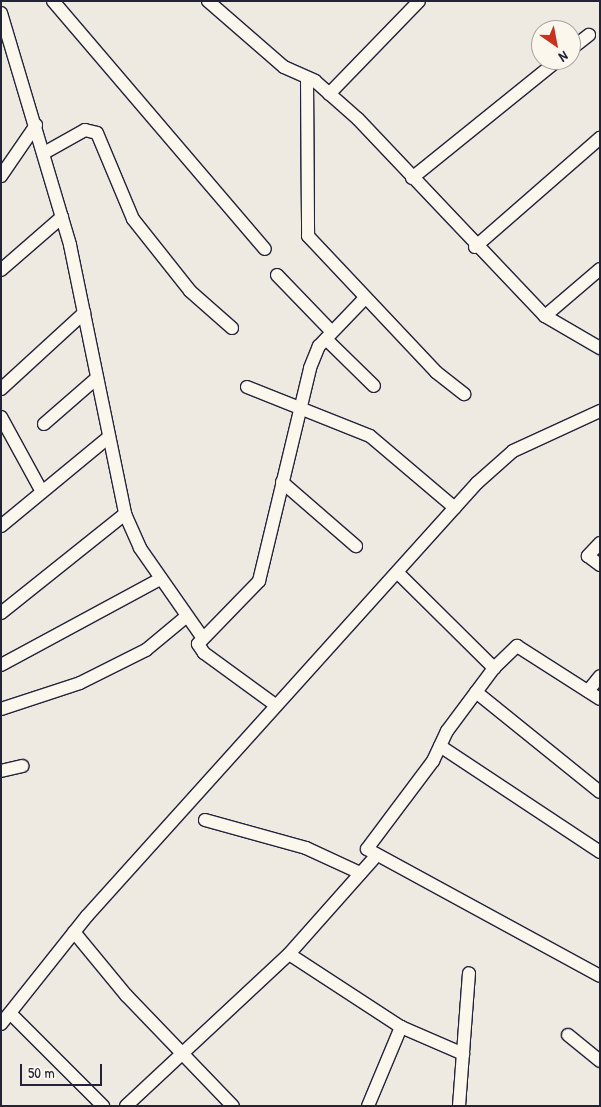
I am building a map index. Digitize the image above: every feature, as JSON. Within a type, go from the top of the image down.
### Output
[{"type":"street","points":[[53,1],[265,249]]},
{"type":"street","points":[[208,1],[284,66],[307,78],[329,94],[412,178],[475,247],[545,316],[600,348]]},
{"type":"street","points":[[329,94],[419,1]]},
{"type":"street","points":[[1,14],[36,125],[62,217],[84,313],[125,514],[160,579],[202,637],[201,650],[274,704]]},
{"type":"street","points":[[581,41],[589,35]]},
{"type":"street","points":[[412,178],[546,70]]},
{"type":"street","points":[[307,78],[308,236],[364,299],[436,372],[464,394]]},
{"type":"street","points":[[1,176],[36,125]]},
{"type":"street","points":[[44,153],[85,130],[96,133],[133,219],[190,291],[232,328]]},
{"type":"street","points":[[475,247],[600,138]]},
{"type":"street","points":[[1,270],[62,217]]},
{"type":"street","points":[[545,316],[600,269]]},
{"type":"street","points":[[277,275],[374,386]]},
{"type":"street","points":[[202,637],[259,581],[310,368],[329,336],[364,299]]},
{"type":"street","points":[[1,389],[84,313]]},
{"type":"street","points":[[44,424],[97,378]]},
{"type":"street","points":[[246,387],[300,406],[370,436],[455,508]]},
{"type":"street","points":[[1,1024],[74,932],[274,704],[399,574],[455,508],[513,451],[600,410]]},
{"type":"street","points":[[1,417],[42,492]]},
{"type":"street","points":[[1,526],[109,437]]},
{"type":"street","points":[[282,482],[356,546]]},
{"type":"street","points":[[1,612],[125,514]]},
{"type":"street","points":[[600,543],[588,556],[600,566]]},
{"type":"street","points":[[399,574],[494,668]]},
{"type":"street","points":[[1,665],[160,579]]},
{"type":"street","points":[[1,709],[80,683],[146,650],[187,616]]},
{"type":"street","points":[[598,971],[376,856],[367,849],[476,692],[494,668],[516,646],[600,699]]},
{"type":"street","points":[[588,691],[600,676]]},
{"type":"street","points":[[476,692],[600,792]]},
{"type":"street","points":[[440,746],[600,852]]},
{"type":"street","points":[[1,771],[22,766]]},
{"type":"street","points":[[204,820],[306,848],[360,872]]},
{"type":"street","points":[[126,1106],[289,954],[376,856]]},
{"type":"street","points":[[74,932],[181,1054],[233,1106]]},
{"type":"street","points":[[289,954],[401,1027],[463,1054]]},
{"type":"street","points":[[459,1106],[469,973]]},
{"type":"street","points":[[10,1013],[103,1106]]},
{"type":"street","points":[[368,1106],[401,1027]]},
{"type":"street","points":[[568,1035],[600,1061]]}]
